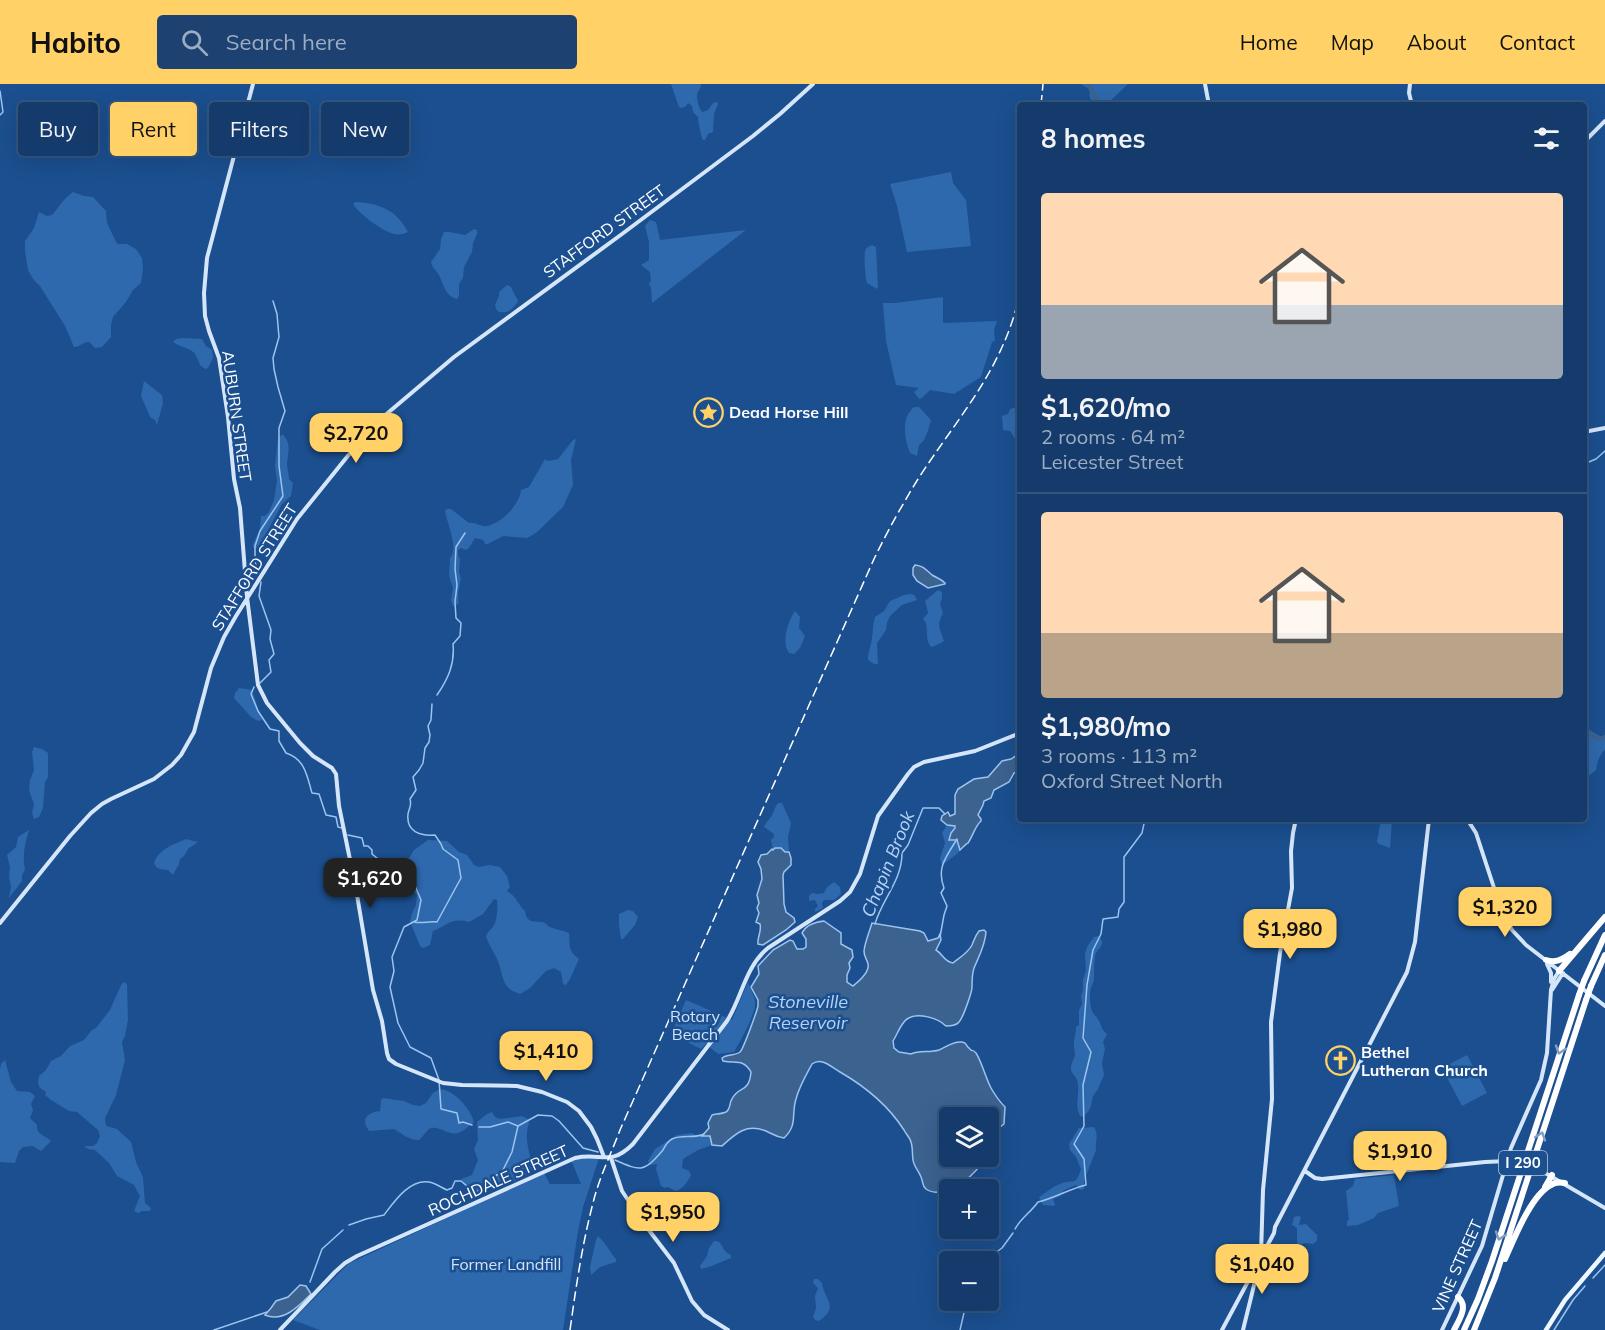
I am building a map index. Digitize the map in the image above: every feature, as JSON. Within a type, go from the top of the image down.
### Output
[{"type":"highway","points":[[1561,972],[1605,917]]},
{"type":"highway","name":"I 290","points":[[1464,1330],[1492,1260],[1581,988],[1605,935]]},
{"type":"highway","points":[[1546,960],[1554,962],[1563,959],[1582,944]]},
{"type":"highway","name":"I 290","points":[[1474,1330],[1495,1278],[1586,1000],[1605,955]]},
{"type":"highway","points":[[1495,1278],[1523,1221],[1552,1175]]},
{"type":"highway","points":[[1542,1192],[1553,1183],[1565,1183]]},
{"type":"highway","points":[[1455,1330],[1463,1306],[1462,1300],[1458,1298]]},
{"type":"main road","points":[[1546,1330],[1564,1302],[1605,1253]]},
{"type":"street","name":"AUBURN STREET","points":[[253,84],[207,258],[204,293],[207,324],[219,358],[228,417],[234,479],[240,508],[258,685],[267,703],[300,743],[313,756],[332,768],[336,774],[339,806],[374,994],[384,1029],[387,1056],[396,1064],[439,1082],[462,1085],[517,1086],[542,1092],[567,1102],[576,1108],[588,1123],[604,1157]]},
{"type":"street","name":"STAFFORD STREET","points":[[0,923],[91,813],[102,804],[154,779],[181,755],[196,726],[209,676],[229,627],[305,508],[385,414],[454,357],[753,136],[813,84]]},
{"type":"street","points":[[1205,84],[1208,102]]},
{"type":"street","points":[[1410,84],[1411,102]]},
{"type":"street","points":[[1587,139],[1605,121]]},
{"type":"street","points":[[1587,431],[1605,428]]},
{"type":"street","points":[[728,1330],[704,1315],[692,1301],[674,1263],[623,1193],[611,1158],[633,1144],[727,1021],[758,956],[850,892],[862,869],[878,816],[911,770],[920,763],[975,751],[1017,735]]},
{"type":"street","points":[[1243,1330],[1261,1257],[1263,1187],[1272,1099],[1271,1022],[1292,888],[1291,851],[1295,822]]},
{"type":"street","points":[[1222,1330],[1274,1234],[1275,1227],[1401,985],[1409,965],[1415,939],[1429,822]]},
{"type":"street","points":[[1469,822],[1477,836],[1505,919],[1519,938],[1605,1006]]},
{"type":"street","points":[[1546,960],[1551,973],[1551,988]]},
{"type":"street","name":"VINE STREET","points":[[1442,1330],[1475,1264],[1486,1235],[1513,1143],[1542,1076],[1547,1053],[1551,988],[1556,975],[1561,972]]},
{"type":"street","name":"VINE STREET","points":[[1550,1005],[1553,988],[1561,972]]},
{"type":"street","name":"ROCHDALE STREET","points":[[279,1330],[334,1272],[350,1260],[576,1157],[611,1158]]},
{"type":"street","points":[[1305,1171],[1312,1177],[1320,1179],[1507,1161],[1552,1175],[1605,1208]]},
{"type":"street","points":[[1262,1225],[1269,1230],[1275,1227]]},
{"type":"street","points":[[1262,1234],[1268,1237],[1274,1234]]},
{"type":"green space","points":[[671,84],[701,84],[697,95],[702,112],[717,102],[713,132],[708,134],[705,140],[702,138],[698,117],[693,112],[692,106],[688,103],[685,107],[679,107]]},
{"type":"green space","points":[[1081,84],[1128,84],[1109,102],[1093,102],[1089,89]]},
{"type":"green space","points":[[951,172],[953,183],[966,200],[971,246],[907,252],[890,184]]},
{"type":"green space","points":[[73,192],[93,197],[106,211],[107,223],[116,242],[136,249],[142,258],[141,283],[113,317],[111,337],[102,347],[95,348],[89,342],[74,347],[65,326],[28,270],[25,241],[34,228],[39,212],[47,216],[52,215]]},
{"type":"green space","points":[[355,202],[386,209],[404,224],[408,232],[396,234],[383,229],[360,212],[353,204]]},
{"type":"green space","points":[[650,220],[656,222],[660,240],[746,230],[652,303],[650,272],[641,265],[649,260],[649,242],[645,226]]},
{"type":"green space","points":[[474,229],[477,230],[477,234],[459,284],[459,296],[457,299],[453,298],[447,293],[431,262],[440,249],[444,232],[465,235]]},
{"type":"green space","points":[[872,245],[876,247],[877,289],[867,283],[866,276],[865,252]]},
{"type":"green space","points":[[507,285],[511,287],[518,301],[509,310],[500,312],[497,311],[495,305],[499,292]]},
{"type":"green space","points":[[943,297],[943,323],[997,321],[994,330],[995,341],[992,342],[981,377],[954,394],[930,390],[919,399],[914,392],[919,388],[896,385],[886,341],[883,303]]},
{"type":"green space","points":[[183,338],[202,339],[212,350],[213,358],[208,368],[205,369],[200,365],[190,349],[173,342]]},
{"type":"green space","points":[[144,381],[162,395],[163,403],[157,425],[150,417],[141,396]]},
{"type":"green space","points":[[914,407],[919,407],[931,420],[924,440],[919,445],[917,456],[910,453],[905,435],[905,422]]},
{"type":"green space","points":[[1017,407],[1017,442],[1010,431],[1003,430],[1002,416],[1008,414],[1010,409]]},
{"type":"green space","points":[[282,434],[288,444],[287,468],[289,479],[293,483],[291,496],[282,504],[263,544],[255,549],[253,544],[260,529],[261,516],[269,512],[274,500],[278,439]]},
{"type":"green space","points":[[576,439],[571,460],[573,485],[563,507],[536,533],[527,538],[503,536],[488,544],[475,538],[469,548],[458,550],[461,579],[458,591],[459,603],[454,607],[451,601],[453,588],[449,576],[453,542],[445,511],[451,509],[469,523],[482,526],[498,522],[513,507],[521,490],[529,487],[545,459],[548,461],[558,459]]},
{"type":"green space","points":[[938,590],[942,592],[940,604],[943,613],[939,625],[944,641],[931,647],[927,626],[923,619],[928,613],[925,601]]},
{"type":"green space","points":[[910,594],[914,595],[917,600],[902,605],[890,616],[886,630],[877,643],[878,664],[874,664],[868,660],[875,617],[884,611],[890,601]]},
{"type":"green space","points":[[795,611],[800,617],[799,628],[805,636],[800,648],[794,654],[789,653],[786,638],[790,620]]},
{"type":"green space","points":[[239,688],[252,690],[262,720],[258,721],[251,717],[234,698]]},
{"type":"green space","points":[[1587,729],[1600,736],[1605,736],[1605,750],[1599,758],[1596,770],[1590,775],[1587,774]]},
{"type":"green space","points":[[34,747],[48,753],[48,777],[45,782],[43,808],[39,817],[34,819],[32,813],[34,804],[29,790],[34,770],[32,752]]},
{"type":"green space","points":[[778,803],[782,803],[791,823],[788,837],[789,852],[773,850],[771,840],[774,834],[764,827]]},
{"type":"green space","points":[[1380,822],[1392,822],[1390,848],[1377,842]]},
{"type":"green space","points":[[947,825],[955,826],[950,841],[957,840],[960,850],[942,865],[940,858],[945,843],[942,833]]},
{"type":"green space","points":[[29,830],[24,850],[25,870],[22,881],[9,898],[11,886],[7,855],[16,847],[18,837]]},
{"type":"green space","points":[[186,839],[198,842],[180,859],[173,875],[168,870],[156,867],[154,863],[159,854]]},
{"type":"green space","points":[[428,840],[447,841],[479,867],[490,865],[500,867],[507,876],[510,887],[507,891],[513,895],[529,919],[544,922],[552,928],[569,933],[571,951],[579,959],[566,985],[563,984],[561,972],[554,968],[546,971],[530,988],[520,994],[506,985],[486,937],[496,920],[497,900],[494,899],[483,914],[469,922],[458,920],[446,924],[433,931],[430,945],[423,948],[420,946],[410,921],[417,895],[404,882],[393,864],[397,860],[409,858],[414,850]]},
{"type":"green space","points":[[834,882],[840,887],[841,894],[834,900],[824,900],[823,908],[815,912],[818,906],[815,900],[809,901],[809,896],[812,893],[824,893],[827,887]]},
{"type":"green space","points":[[628,910],[633,911],[638,917],[635,925],[621,939],[619,914]]},
{"type":"green space","points":[[1099,936],[1102,945],[1095,956],[1090,1000],[1092,1011],[1107,1034],[1103,1042],[1104,1075],[1088,1112],[1081,1117],[1078,1108],[1078,1085],[1071,1066],[1075,1055],[1076,1027],[1079,1025],[1079,1010],[1082,1004],[1081,996],[1086,970],[1085,954],[1094,937]]},
{"type":"green space","points":[[124,982],[127,984],[128,1020],[122,1042],[125,1060],[116,1095],[105,1118],[106,1126],[117,1129],[131,1142],[143,1177],[145,1203],[151,1208],[150,1211],[138,1213],[134,1211],[140,1196],[134,1185],[117,1176],[109,1163],[95,1150],[84,1146],[93,1146],[97,1143],[100,1136],[98,1130],[77,1112],[69,1111],[51,1100],[38,1084],[39,1076],[51,1061],[61,1056],[70,1046],[84,1040],[96,1028],[110,1010]]},
{"type":"green space","name":"Rotary Beach","points":[[748,982],[755,1006],[748,1027],[734,1052],[718,1054],[706,1044],[701,1049],[671,1034],[686,1000],[732,1020]]},
{"type":"green space","points":[[1467,1055],[1487,1093],[1462,1106],[1442,1068]]},
{"type":"green space","points":[[5,1060],[11,1082],[17,1091],[30,1092],[35,1096],[31,1104],[33,1110],[30,1118],[37,1125],[39,1133],[51,1141],[41,1151],[33,1146],[23,1147],[15,1163],[0,1162],[0,1069]]},
{"type":"green space","points":[[440,1089],[456,1096],[472,1117],[474,1122],[464,1130],[451,1133],[432,1128],[419,1140],[409,1138],[394,1129],[369,1131],[365,1123],[366,1117],[380,1111],[383,1098],[420,1106]]},
{"type":"green space","points":[[492,1112],[500,1119],[522,1116],[528,1119],[528,1146],[534,1168],[507,1184],[475,1192],[465,1186],[461,1179],[472,1175],[478,1160],[474,1149],[478,1140],[477,1122]]},
{"type":"green space","points":[[1094,1127],[1097,1135],[1096,1150],[1084,1181],[1084,1189],[1080,1190],[1076,1185],[1064,1190],[1060,1196],[1053,1199],[1054,1206],[1043,1205],[1039,1197],[1064,1182],[1077,1179],[1081,1169],[1069,1144],[1079,1128]]},
{"type":"green space","points":[[692,1133],[697,1136],[710,1136],[712,1145],[683,1159],[682,1168],[689,1171],[691,1175],[682,1188],[675,1191],[661,1186],[656,1169],[657,1164],[650,1165],[648,1161],[655,1149],[677,1135]]},
{"type":"green space","name":"Former Landfill","points":[[599,1158],[583,1207],[563,1330],[320,1330],[293,1320],[348,1264],[544,1173],[550,1184],[581,1184],[571,1160]]},
{"type":"green space","points":[[1394,1175],[1399,1206],[1378,1213],[1374,1218],[1358,1225],[1347,1226],[1349,1220],[1346,1191],[1353,1186],[1355,1179]]},
{"type":"green space","points":[[1294,1217],[1301,1217],[1299,1225],[1306,1224],[1317,1235],[1317,1241],[1313,1244],[1305,1243],[1297,1246],[1297,1228],[1292,1225]]},
{"type":"green space","points":[[598,1236],[616,1262],[600,1267],[591,1275],[590,1267]]},
{"type":"green space","points":[[714,1241],[720,1243],[731,1258],[701,1269],[700,1266]]},
{"type":"green space","points":[[814,1279],[822,1283],[830,1307],[819,1321],[813,1317],[818,1288],[813,1283]]},
{"type":"water","points":[[915,565],[923,567],[945,584],[928,588],[917,581],[913,575]]},
{"type":"water","points":[[1017,755],[1017,772],[1009,782],[994,790],[991,798],[984,801],[978,815],[981,821],[968,843],[960,850],[957,840],[949,840],[955,826],[947,825],[941,820],[942,816],[948,812],[950,816],[955,814],[955,795],[958,789],[974,779],[988,777],[1002,761]]},
{"type":"water","points":[[775,848],[789,852],[791,858],[791,865],[783,875],[784,904],[786,912],[794,918],[795,922],[763,945],[758,944],[760,924],[756,922],[759,913],[757,895],[762,879],[758,862],[761,855]]},
{"type":"water","name":"Stoneville Reservoir","points":[[824,921],[841,933],[841,944],[852,950],[853,957],[849,963],[847,982],[853,986],[867,971],[868,964],[864,951],[872,923],[920,931],[924,933],[928,941],[938,938],[940,934],[941,940],[936,950],[953,963],[968,950],[979,931],[986,932],[973,970],[971,994],[959,1022],[946,1026],[928,1017],[912,1017],[903,1023],[893,1041],[894,1048],[899,1052],[911,1054],[939,1050],[950,1044],[962,1042],[976,1053],[980,1060],[991,1088],[1005,1107],[1004,1124],[999,1128],[999,1107],[939,1107],[939,1167],[979,1167],[967,1179],[939,1179],[939,1192],[926,1189],[914,1162],[910,1140],[891,1112],[859,1084],[823,1062],[812,1064],[805,1077],[796,1099],[793,1124],[784,1138],[753,1128],[741,1131],[722,1146],[712,1145],[710,1136],[702,1136],[709,1128],[708,1123],[712,1115],[728,1111],[735,1095],[746,1087],[750,1079],[751,1072],[745,1065],[723,1061],[722,1058],[740,1052],[747,1038],[758,1006],[758,1000],[751,987],[759,974],[758,966],[773,950],[790,940],[797,949],[806,947],[806,939],[802,933],[811,924]]},
{"type":"water","points":[[300,1285],[306,1286],[311,1294],[301,1303],[290,1312],[278,1317],[265,1315],[276,1301],[288,1297]]},
{"type":"waterway","points":[[1088,84],[1098,102]]},
{"type":"waterway","points":[[0,91],[3,112],[0,115]]},
{"type":"waterway","name":"Chapin Brook","points":[[259,574],[255,562],[255,546],[260,531],[283,496],[279,466],[279,428],[285,411],[274,369],[273,358],[279,337],[277,314],[273,301]]},
{"type":"waterway","points":[[1587,463],[1605,451]]},
{"type":"waterway","points":[[437,695],[450,671],[453,644],[460,636],[461,623],[456,618],[455,602],[456,547],[465,533]]},
{"type":"waterway","name":"Chapin Brook","points":[[260,683],[271,672],[269,660],[274,654],[270,639],[271,630],[259,596],[261,582]]},
{"type":"waterway","name":"Chapin Brook","points":[[254,687],[251,694],[258,711],[270,729],[279,731],[279,741],[286,753],[301,764],[307,774],[312,793],[319,794],[326,815],[336,817],[338,827],[342,828]]},
{"type":"waterway","points":[[414,922],[437,922],[461,878],[458,860],[443,849],[435,835],[415,832],[408,820],[410,799],[416,790],[413,777],[423,763],[425,748],[429,742],[428,726],[431,720],[432,704]]},
{"type":"waterway","points":[[1587,732],[1600,739],[1605,737]]},
{"type":"waterway","name":"Chapin Brook","points":[[875,924],[899,872],[902,853],[908,845],[923,808],[939,808],[945,814]]},
{"type":"waterway","points":[[1015,1229],[1038,1202],[1086,1185],[1084,1159],[1074,1144],[1084,1126],[1083,1085],[1091,1052],[1083,1038],[1087,985],[1093,950],[1101,934],[1103,919],[1118,917],[1119,909],[1124,902],[1124,857],[1142,833],[1144,822]]},
{"type":"waterway","name":"Chapin Brook","points":[[348,835],[362,838],[364,846],[368,846],[374,856],[398,866],[401,873],[413,881],[421,900],[417,920],[404,927],[392,957],[394,971],[390,987],[398,1023],[410,1047],[431,1058],[439,1080],[441,1109],[457,1113],[459,1123],[472,1125]]},
{"type":"waterway","name":"Chapin Brook","points":[[940,937],[947,906],[941,893],[944,888],[942,868],[946,856],[957,839]]},
{"type":"waterway","name":"Chapin Brook","points":[[479,1127],[490,1127],[508,1122],[518,1126],[538,1115],[552,1116],[583,1148],[598,1152]]},
{"type":"waterway","points":[[349,1225],[384,1215],[403,1192],[422,1182],[447,1190],[452,1188],[455,1181],[461,1181],[474,1192],[488,1189],[492,1178],[502,1172],[512,1152],[518,1126]]},
{"type":"waterway","name":"Chapin Brook","points":[[615,1160],[631,1167],[642,1168],[651,1163],[672,1139],[704,1134]]},
{"type":"waterway","points":[[310,1282],[322,1249],[343,1230]]},
{"type":"waterway","points":[[998,1251],[1013,1233]]},
{"type":"waterway","points":[[1593,1278],[1605,1265]]},
{"type":"waterway","points":[[1554,1330],[1585,1286]]},
{"type":"waterway","points":[[960,1330],[964,1311]]},
{"type":"waterway","points":[[214,1330],[267,1312]]},
{"type":"railway","points":[[1041,102],[1043,84]]},
{"type":"railway","points":[[570,1330],[582,1250],[593,1203],[620,1130],[874,559],[918,479],[979,390],[992,367],[1004,343],[1017,303]]},
{"type":"place","name":"Dead Horse Hill","points":[[708,412]]},
{"type":"place","name":"Bethel Lutheran Church","points":[[1340,1061]]}]
